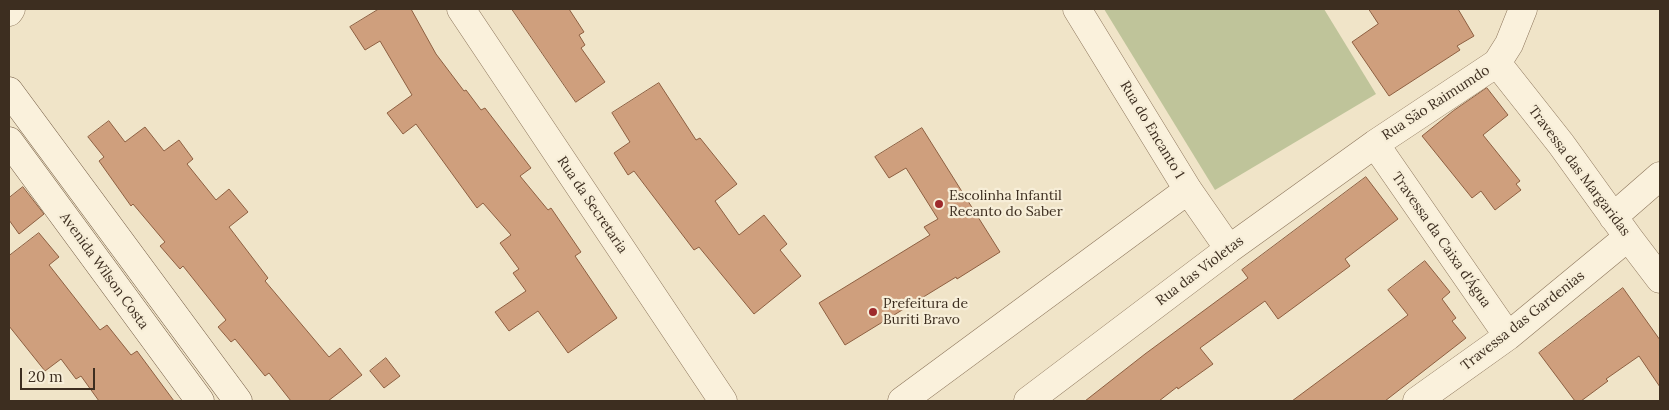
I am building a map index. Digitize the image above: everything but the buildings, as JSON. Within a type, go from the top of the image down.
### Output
[{"type":"street","name":"Rua da Secretaria","points":[[461,9],[723,401]]},
{"type":"street","name":"Rua do Encanto 1","points":[[1077,9],[1188,190],[1229,249]]},
{"type":"street","name":"Rua São Raimumdo","points":[[1375,144],[1497,64],[1510,44],[1524,9]]},
{"type":"street","name":"Travessa das Margaridas","points":[[1497,64],[1561,144],[1660,279]]},
{"type":"street","points":[[9,91],[238,401]]},
{"type":"street","name":"Avenida Wilson Costa","points":[[9,141],[200,401]]},
{"type":"street","name":"Rua das Violetas","points":[[1028,401],[1229,249],[1375,144]]},
{"type":"street","name":"Travessa da Caixa d'Água","points":[[1375,144],[1508,336]]},
{"type":"street","name":"Travessa das Gardenias","points":[[1417,401],[1508,336],[1621,227],[1660,176]]},
{"type":"street","points":[[902,401],[1188,190]]},
{"type":"green space","points":[[1104,9],[1324,9],[1376,94],[1215,190]]},
{"type":"place","name":"Escolinha Infantil Recanto do Saber","points":[[939,204]]},
{"type":"place","name":"Prefeitura de Buriti Bravo","points":[[873,312]]}]
